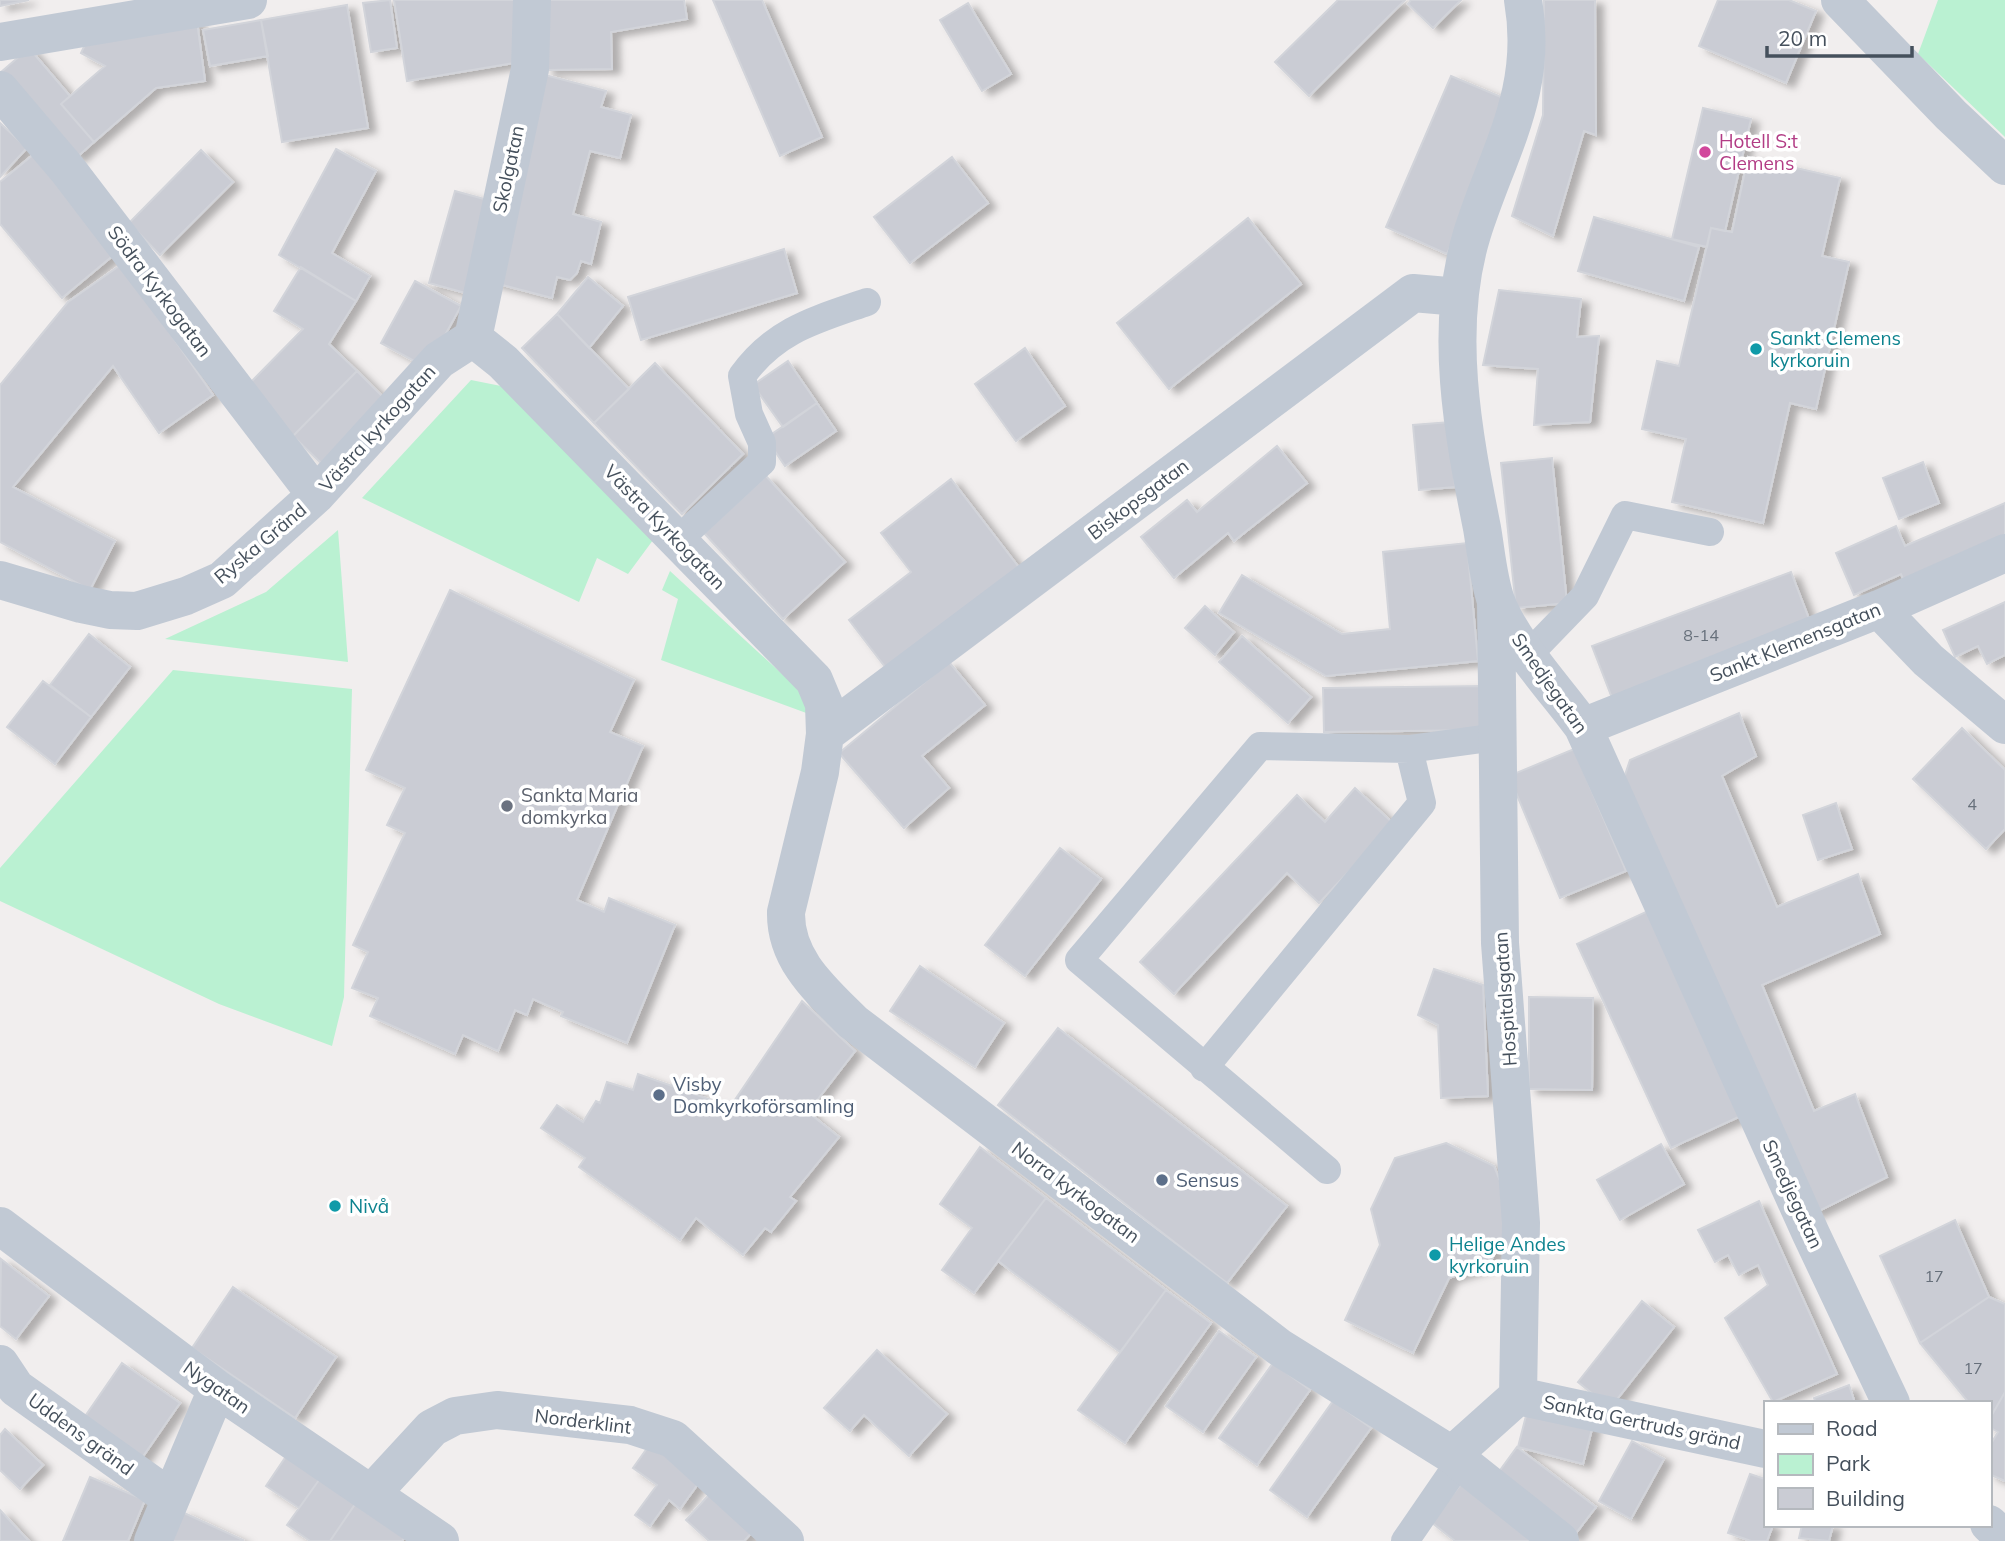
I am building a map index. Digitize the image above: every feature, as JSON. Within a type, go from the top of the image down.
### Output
[{"type":"street","points":[[0,42],[181,5],[248,0]]},
{"type":"street","name":"Skolgatan","points":[[474,338],[530,69],[531,0]]},
{"type":"street","name":"Smedjegatan","points":[[1523,0],[1527,75],[1506,149],[1472,235],[1460,297],[1456,356],[1477,504],[1496,601],[1528,655],[1583,727],[1811,1234],[1890,1401]]},
{"type":"street","points":[[1840,0],[1951,115],[2005,166]]},
{"type":"street","name":"Södra Kyrkogatan","points":[[0,90],[67,169],[316,495]]},
{"type":"street","name":"Biskopsgatan","points":[[825,733],[1413,292],[1460,297]]},
{"type":"street","name":"Västra kyrkogatan","points":[[316,495],[439,360],[474,338]]},
{"type":"street","name":"Västra Kyrkogatan","points":[[474,338],[503,362],[814,680],[824,705],[825,733]]},
{"type":"street","name":"Ryska Gränd","points":[[0,580],[81,604],[110,610],[137,611],[186,596],[222,580],[316,495]]},
{"type":"street","name":"Sankt Klemensgatan","points":[[1583,727],[1878,609],[2005,552]]},
{"type":"street","name":"Hospitalsgatan","points":[[1496,601],[1500,943],[1521,1223],[1518,1396]]},
{"type":"street","points":[[1878,609],[1928,660],[2005,725]]},
{"type":"street","name":"Norra kyrkogatan","points":[[825,733],[820,772],[786,912],[786,931],[804,972],[853,1022],[1279,1347],[1456,1458],[1560,1541]]},
{"type":"street","name":"Nygatan","points":[[0,1226],[217,1389],[440,1541]]},
{"type":"street","name":"Uddens gränd","points":[[0,1364],[16,1388],[169,1497]]},
{"type":"street","points":[[153,1541],[169,1497],[217,1389]]},
{"type":"street","points":[[1456,1458],[1518,1396]]},
{"type":"street","name":"Sankta Gertruds gränd","points":[[1518,1396],[1764,1449]]},
{"type":"street","name":"Norderklint","points":[[372,1493],[432,1427],[455,1416],[497,1410],[630,1425],[673,1439],[785,1541]]},
{"type":"street","points":[[1991,1526],[2005,1539]]},
{"type":"lane","points":[[678,540],[762,462],[762,443],[749,414],[742,376],[759,352],[800,325],[867,302]]},
{"type":"lane","points":[[1528,655],[1585,596],[1625,514],[1710,532]]},
{"type":"lane","points":[[1327,1170],[1079,960],[1260,746],[1409,749],[1497,737]]},
{"type":"lane","points":[[1204,1068],[1422,803],[1409,749]]},
{"type":"lane","points":[[1405,1541],[1456,1458]]},
{"type":"green space","points":[[1938,0],[2005,0],[2005,137],[1918,54]]},
{"type":"green space","points":[[471,380],[501,386],[656,536],[628,574],[597,558],[579,602],[362,498]]},
{"type":"green space","points":[[338,530],[348,662],[165,639],[266,592]]},
{"type":"green space","points":[[670,571],[806,696],[809,714],[661,660],[678,599],[662,590]]},
{"type":"green space","points":[[173,670],[352,689],[344,997],[332,1046],[219,1004],[0,901],[0,868]]},
{"type":"building","points":[[0,0],[29,0],[0,6]]},
{"type":"building","points":[[390,0],[397,48],[371,52],[363,3]]},
{"type":"building","points":[[394,0],[523,0],[514,63],[407,81]]},
{"type":"building","points":[[545,0],[684,0],[687,19],[611,32],[612,69],[546,70]]},
{"type":"building","points":[[713,0],[762,0],[822,137],[780,156]]},
{"type":"building","points":[[1338,0],[1405,0],[1309,96],[1275,62]]},
{"type":"building","points":[[1411,0],[1461,0],[1433,28],[1408,4]]},
{"type":"building","points":[[1544,0],[1595,0],[1596,135],[1584,131],[1553,236],[1512,216],[1543,115]]},
{"type":"building","points":[[1718,0],[1789,0],[1816,11],[1786,83],[1699,46]]},
{"type":"building","points":[[968,3],[1011,74],[982,91],[940,20]]},
{"type":"building","points":[[347,5],[368,128],[282,142],[261,20]]},
{"type":"building","points":[[261,20],[268,56],[210,66],[203,30]]},
{"type":"building","points":[[197,21],[205,81],[156,88],[94,142],[61,104],[105,66],[81,53],[89,36]]},
{"type":"building","points":[[29,48],[70,96],[61,104],[94,142],[76,158],[1,72]]},
{"type":"building","points":[[545,75],[606,91],[601,107],[631,115],[620,158],[590,151],[573,214],[601,222],[591,264],[581,261],[577,273],[570,280],[557,277],[552,298],[491,282]]},
{"type":"building","points":[[1451,76],[1513,102],[1447,254],[1386,227]]},
{"type":"building","points":[[1703,108],[1751,119],[1725,231],[1711,228],[1707,247],[1672,239]]},
{"type":"building","points":[[0,123],[27,148],[0,177]]},
{"type":"building","points":[[336,149],[376,171],[332,253],[370,276],[356,301],[279,255]]},
{"type":"building","points":[[201,150],[233,182],[160,255],[129,223]]},
{"type":"building","points":[[34,154],[116,253],[62,298],[0,224],[0,182]]},
{"type":"building","points":[[952,157],[988,203],[910,263],[874,217]]},
{"type":"building","name":"Sankt Clemens kyrkoruin","points":[[1748,157],[1840,178],[1822,256],[1849,262],[1816,409],[1790,403],[1763,523],[1672,502],[1686,439],[1642,429],[1657,361],[1679,366],[1711,228],[1732,232]]},
{"type":"building","points":[[455,191],[495,202],[469,294],[429,283]]},
{"type":"building","points":[[1594,217],[1699,247],[1684,301],[1578,271]]},
{"type":"building","points":[[1248,218],[1301,284],[1169,389],[1117,323]]},
{"type":"building","points":[[784,249],[797,293],[641,340],[628,297]]},
{"type":"building","points":[[122,264],[213,395],[159,433],[113,366],[13,487],[115,541],[90,590],[0,542],[0,385],[68,302]]},
{"type":"building","points":[[301,267],[356,301],[329,344],[357,371],[293,436],[245,388],[303,329],[274,311]]},
{"type":"building","points":[[588,277],[623,306],[589,348],[557,314]]},
{"type":"building","points":[[415,281],[461,306],[427,368],[381,343]]},
{"type":"building","points":[[1499,290],[1581,299],[1577,337],[1599,336],[1590,422],[1534,425],[1538,369],[1483,365]]},
{"type":"building","points":[[557,314],[629,389],[594,423],[522,348]]},
{"type":"building","points":[[1025,348],[1065,406],[1016,441],[975,384]]},
{"type":"building","points":[[788,361],[817,403],[783,427],[753,385]]},
{"type":"building","points":[[655,363],[743,454],[682,514],[594,423]]},
{"type":"building","points":[[357,371],[389,403],[325,467],[293,436]]},
{"type":"building","points":[[817,403],[836,431],[785,466],[766,438]]},
{"type":"building","points":[[1450,422],[1455,487],[1419,490],[1413,425]]},
{"type":"building","points":[[1277,446],[1307,483],[1234,541],[1228,533],[1174,578],[1141,537],[1187,500],[1197,512]]},
{"type":"building","points":[[1552,458],[1567,603],[1516,608],[1501,463]]},
{"type":"building","points":[[1923,462],[1939,503],[1899,519],[1883,478]]},
{"type":"building","points":[[766,476],[845,562],[783,619],[704,533]]},
{"type":"building","points":[[951,479],[1021,570],[889,672],[849,620],[911,572],[881,533]]},
{"type":"building","points":[[2005,503],[2005,540],[1905,583],[1901,574],[1854,595],[1836,553],[1896,526],[1905,546]]},
{"type":"building","points":[[1467,543],[1478,661],[1326,676],[1219,613],[1242,575],[1342,634],[1390,629],[1383,552]]},
{"type":"building","points":[[1791,572],[1811,624],[1612,698],[1592,646]]},
{"type":"building","name":"Sankta Maria domkyrka","points":[[450,590],[634,680],[610,732],[643,746],[577,900],[604,912],[609,898],[675,925],[627,1043],[561,1016],[563,1012],[533,999],[527,1015],[515,1010],[498,1051],[463,1035],[455,1054],[370,1016],[378,998],[352,988],[368,952],[353,945],[405,833],[387,825],[405,788],[366,770]]},
{"type":"building","points":[[2005,602],[2005,655],[1987,664],[1978,646],[1955,657],[1943,630]]},
{"type":"building","points":[[1205,606],[1234,632],[1215,655],[1185,628]]},
{"type":"building","points":[[89,634],[130,667],[91,717],[50,685]]},
{"type":"building","points":[[1242,636],[1311,697],[1288,723],[1219,662]]},
{"type":"building","points":[[949,662],[985,705],[922,756],[949,788],[904,828],[839,753]]},
{"type":"building","points":[[43,681],[91,717],[55,764],[7,727]]},
{"type":"building","points":[[1484,686],[1484,730],[1324,732],[1323,688]]},
{"type":"building","points":[[1739,713],[1756,756],[1722,776],[1777,907],[1858,874],[1880,934],[1762,985],[1814,1111],[1855,1094],[1887,1177],[1813,1214],[1623,781],[1630,760]]},
{"type":"building","points":[[1962,728],[2005,770],[2005,829],[1986,849],[1913,779]]},
{"type":"building","points":[[1574,749],[1626,871],[1560,898],[1509,776]]},
{"type":"building","points":[[1355,788],[1394,824],[1319,903],[1287,873],[1174,994],[1140,962],[1297,795],[1325,822]]},
{"type":"building","points":[[1836,803],[1852,849],[1818,860],[1803,815]]},
{"type":"building","points":[[1060,848],[1101,879],[1025,976],[985,945]]},
{"type":"building","points":[[1650,910],[1743,1115],[1671,1148],[1577,944]]},
{"type":"building","points":[[920,966],[1004,1023],[975,1067],[890,1011]]},
{"type":"building","points":[[1434,969],[1483,985],[1488,1096],[1441,1098],[1438,1025],[1418,1015]]},
{"type":"building","points":[[1529,997],[1593,998],[1592,1090],[1529,1089]]},
{"type":"building","points":[[802,1001],[855,1051],[808,1112],[839,1137],[790,1197],[796,1201],[771,1232],[765,1228],[743,1255],[696,1218],[680,1240],[579,1167],[585,1158],[541,1128],[557,1105],[583,1122],[596,1101],[600,1103],[607,1082],[633,1090],[638,1074],[672,1086],[674,1080],[697,1088],[694,1094],[730,1107]]},
{"type":"building","points":[[1058,1028],[1287,1206],[1227,1283],[998,1105]]},
{"type":"building","name":"Helige Andes kyrkoruin","points":[[1446,1143],[1494,1166],[1514,1215],[1489,1265],[1449,1278],[1413,1353],[1345,1320],[1380,1245],[1371,1209],[1395,1158]]},
{"type":"building","points":[[1661,1144],[1684,1184],[1620,1220],[1597,1180]]},
{"type":"building","points":[[980,1147],[1046,1198],[974,1293],[942,1270],[972,1228],[940,1204]]},
{"type":"building","points":[[1046,1198],[1166,1290],[1120,1352],[998,1261]]},
{"type":"building","points":[[1759,1201],[1837,1374],[1772,1401],[1725,1318],[1768,1285],[1758,1265],[1739,1275],[1728,1255],[1715,1262],[1698,1230]]},
{"type":"building","points":[[1955,1220],[1989,1297],[1920,1343],[1880,1256]]},
{"type":"building","points":[[1,1259],[49,1296],[16,1339],[0,1326]]},
{"type":"building","points":[[233,1287],[336,1357],[295,1418],[192,1348]]},
{"type":"building","points":[[1166,1290],[1211,1323],[1125,1443],[1078,1410]]},
{"type":"building","points":[[1989,1297],[2005,1304],[2005,1392],[1991,1416],[1991,1401],[1967,1401],[1920,1343]]},
{"type":"building","points":[[1642,1301],[1674,1327],[1610,1408],[1578,1382]]},
{"type":"building","points":[[1219,1331],[1256,1357],[1203,1432],[1166,1406]]},
{"type":"building","points":[[877,1350],[947,1414],[909,1456],[864,1415],[850,1431],[824,1408]]},
{"type":"building","points":[[122,1363],[180,1403],[137,1465],[79,1425]]},
{"type":"building","points":[[1273,1363],[1310,1390],[1257,1465],[1219,1438]]},
{"type":"building","points":[[1849,1385],[1854,1401],[1815,1401],[1814,1398]]},
{"type":"building","points":[[2005,1392],[2005,1481],[1991,1475],[1991,1444],[1998,1432],[1991,1428],[1991,1416]]},
{"type":"building","points":[[1333,1401],[1371,1428],[1307,1517],[1270,1490]]},
{"type":"building","points":[[1528,1408],[1593,1425],[1583,1464],[1518,1447]]},
{"type":"building","points":[[5,1429],[43,1465],[20,1489],[0,1470],[0,1435]]},
{"type":"building","points":[[653,1440],[703,1477],[680,1509],[669,1500],[650,1526],[635,1515],[657,1485],[633,1468]]},
{"type":"building","points":[[1632,1441],[1664,1459],[1631,1519],[1599,1501]]},
{"type":"building","points":[[1517,1447],[1596,1507],[1573,1537],[1495,1477]]},
{"type":"building","points":[[291,1449],[324,1473],[299,1508],[266,1486]]},
{"type":"building","points":[[324,1473],[360,1497],[330,1541],[310,1541],[287,1525]]},
{"type":"building","points":[[1750,1474],[1764,1479],[1764,1527],[1772,1527],[1767,1541],[1751,1541],[1728,1533]]},
{"type":"building","points":[[90,1477],[145,1500],[128,1541],[63,1541]]},
{"type":"building","points":[[1461,1484],[1534,1541],[1455,1541],[1431,1522]]},
{"type":"building","points":[[717,1486],[759,1525],[744,1541],[709,1541],[686,1520]]},
{"type":"building","points":[[360,1497],[409,1531],[402,1541],[330,1541]]},
{"type":"building","points":[[0,1510],[29,1541],[0,1541]]},
{"type":"building","points":[[182,1512],[243,1540],[169,1541]]},
{"type":"building","points":[[1802,1527],[1832,1527],[1829,1541],[1799,1538]]},
{"type":"place","name":"Hotell S:t Clemens","points":[[1705,152]]},
{"type":"place","name":"Sankt Clemens kyrkoruin","points":[[1756,349]]},
{"type":"place","name":"Sankta Maria domkyrka","points":[[507,806]]},
{"type":"place","name":"Visby Domkyrkoförsamling","points":[[659,1095]]},
{"type":"place","name":"Sensus","points":[[1162,1180]]},
{"type":"place","name":"Nivå","points":[[335,1206]]},
{"type":"place","name":"Helige Andes kyrkoruin","points":[[1435,1255]]}]
